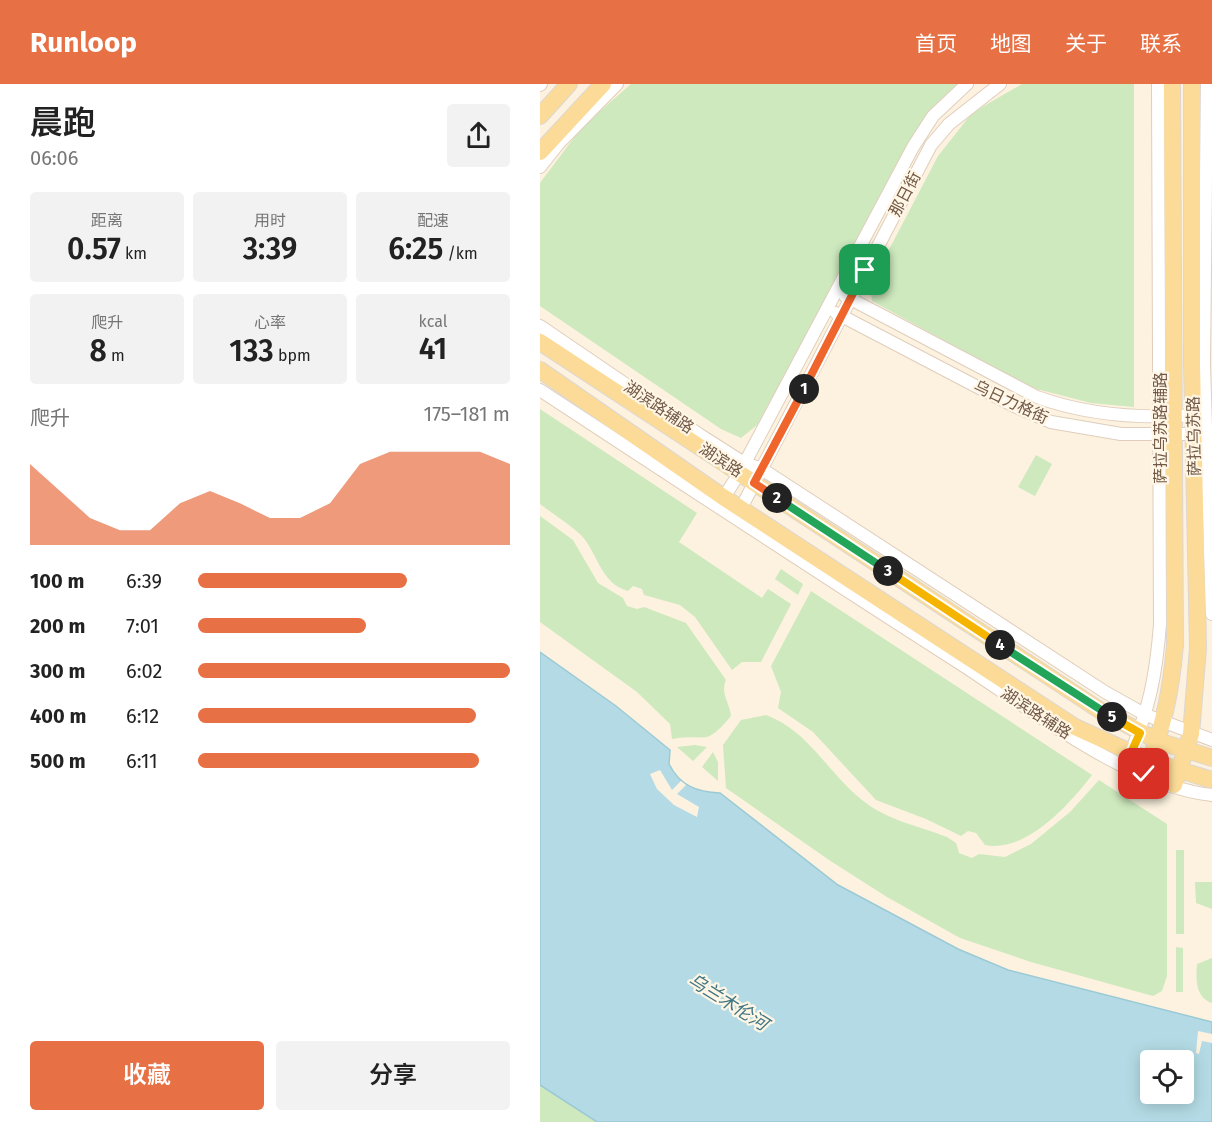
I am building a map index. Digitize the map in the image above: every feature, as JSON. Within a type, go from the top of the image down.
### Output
[{"type":"main road","points":[[540,116],[570,84]]},
{"type":"main road","points":[[540,162],[603,84]]},
{"type":"main road","name":"萨拉乌苏路","points":[[1147,767],[1164,722],[1172,683],[1175,645],[1167,416],[1172,84]]},
{"type":"main road","name":"萨拉乌苏路","points":[[1177,778],[1187,751],[1197,694],[1204,434],[1192,84]]},
{"type":"main road","name":"湖滨路","points":[[540,342],[758,476],[1101,711],[1158,741],[1210,758]]},
{"type":"main road","name":"湖滨路","points":[[540,370],[721,502],[1075,727],[1128,759],[1207,787]]},
{"type":"street","points":[[540,162],[617,84]]},
{"type":"street","name":"那日街","points":[[721,502],[742,467],[913,147],[933,116],[967,84]]},
{"type":"street","name":"那日街","points":[[738,513],[931,145],[949,124],[1000,84]]},
{"type":"street","name":"萨拉乌苏路辅路","points":[[1158,84],[1167,416]]},
{"type":"street","points":[[1203,415],[1207,84]]},
{"type":"street","name":"乌日力格街","points":[[836,291],[1037,397],[1069,409],[1167,416],[1203,415]]},
{"type":"street","name":"乌日力格街","points":[[827,308],[1012,405],[1051,422],[1110,432],[1204,434]]},
{"type":"street","name":"湖滨路辅路","points":[[540,326],[742,467]]},
{"type":"street","points":[[540,390],[721,502]]},
{"type":"street","name":"萨拉乌苏路辅路","points":[[1128,759],[1146,715],[1156,675],[1168,434]]},
{"type":"street","points":[[1204,434],[1212,614]]},
{"type":"street","points":[[758,476],[1146,715],[1191,734],[1212,739],[1207,787]]},
{"type":"green space","points":[[631,84],[957,84],[927,114],[757,425],[741,438],[721,429],[540,306],[540,183],[582,127]]},
{"type":"green space","points":[[1022,84],[1134,84],[1134,407],[1091,403],[1029,387],[872,301],[870,286],[938,156],[972,113]]},
{"type":"green space","points":[[540,409],[697,513],[679,542],[762,598],[768,589],[791,604],[761,662],[742,662],[732,670],[695,617],[680,605],[644,595],[642,589],[633,586],[628,591],[619,587],[605,575],[581,535],[540,504]]},
{"type":"green space","points":[[1036,455],[1052,464],[1035,496],[1018,487]]},
{"type":"green space","points":[[540,516],[573,540],[598,583],[623,598],[627,606],[637,609],[644,607],[686,623],[726,680],[724,690],[731,716],[710,736],[672,739],[670,724],[637,692],[540,622]]},
{"type":"green space","points":[[781,569],[803,584],[798,595],[775,579]]},
{"type":"green space","points":[[811,591],[1092,775],[1071,800],[1045,824],[1016,842],[1000,846],[985,845],[976,833],[968,831],[961,836],[926,819],[876,800],[813,732],[778,708],[781,692],[771,666]]},
{"type":"green space","points":[[766,715],[782,723],[808,743],[841,780],[866,803],[894,819],[947,837],[956,843],[959,853],[972,858],[979,854],[1005,857],[1031,844],[1070,812],[1099,780],[1167,824],[1167,976],[1162,991],[1153,996],[1031,962],[960,938],[887,897],[829,860],[726,788],[723,745],[741,720]]},
{"type":"green space","points":[[695,745],[707,747],[693,761],[677,747]]},
{"type":"green space","points":[[713,752],[718,762],[718,781],[702,767]]},
{"type":"green space","points":[[1176,850],[1184,850],[1184,934],[1176,934]]},
{"type":"green space","points":[[1195,882],[1212,882],[1212,909],[1196,903]]},
{"type":"green space","points":[[1176,947],[1183,948],[1183,992],[1176,992]]},
{"type":"green space","points":[[1212,958],[1212,1003],[1202,996],[1198,987],[1197,964]]},
{"type":"green space","points":[[540,1085],[597,1122],[540,1122]]},
{"type":"water","name":"乌兰木伦河","points":[[540,652],[616,706],[670,750],[669,764],[673,772],[684,783],[704,791],[720,793],[838,885],[958,949],[1008,970],[1212,1022],[1212,1122],[597,1122],[540,1085]]},
{"type":"pier","points":[[660,770],[672,790],[681,781],[686,785],[677,794],[699,807],[697,817],[674,805],[657,789],[650,774]]},
{"type":"pier","points":[[1198,1031],[1212,1034],[1212,1043],[1202,1041],[1199,1054],[1196,1053]]},
{"type":"route","points":[[865,270],[754,483],[1101,711],[1140,733],[1125,766],[1144,774]]}]
